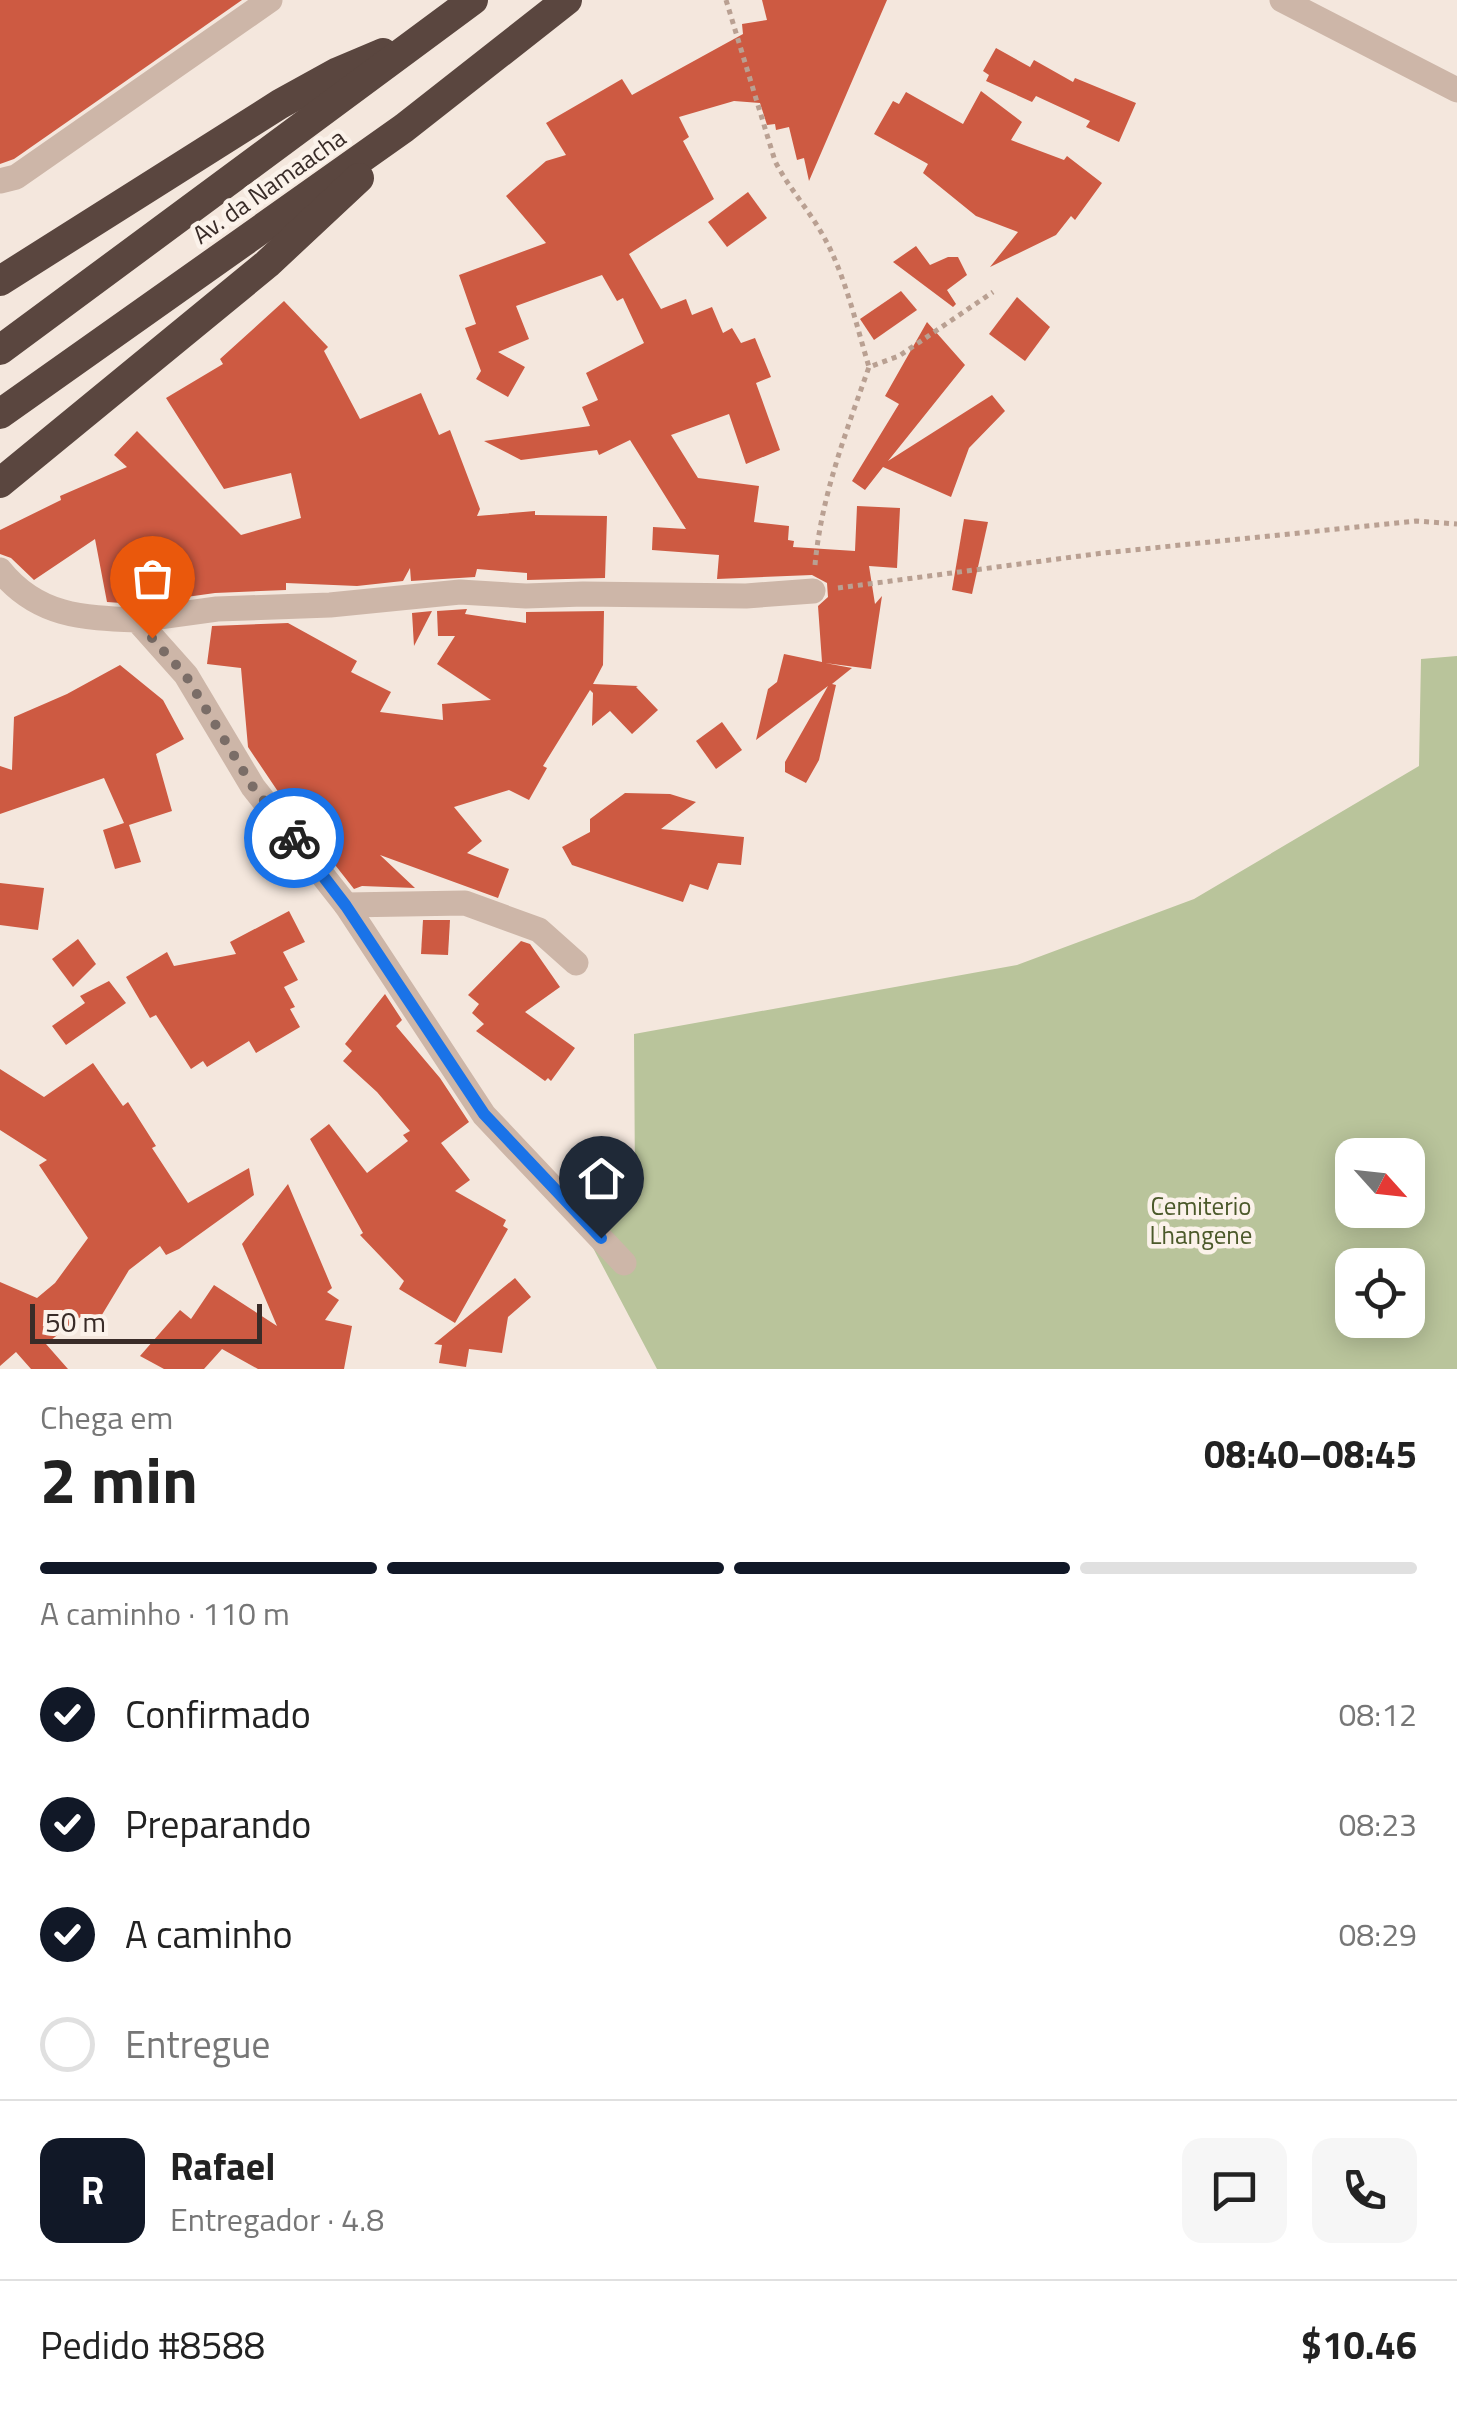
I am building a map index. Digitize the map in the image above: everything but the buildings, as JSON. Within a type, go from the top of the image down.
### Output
[{"type":"highway","name":"Av. da Namaacha","points":[[0,350],[473,0]]},
{"type":"highway","name":"Av. da Namaacha","points":[[0,414],[404,128],[567,0]]},
{"type":"highway","points":[[0,281],[280,104],[338,72],[419,41]]},
{"type":"highway","points":[[0,483],[267,264],[368,169],[404,128]]},
{"type":"street","points":[[0,181],[16,177],[270,0]]},
{"type":"street","points":[[1282,0],[1457,90]]},
{"type":"street","points":[[0,570],[38,604],[78,618],[137,620],[460,592],[526,596],[746,596],[813,591]]},
{"type":"street","points":[[137,620],[186,676],[253,787],[346,906],[484,1114],[624,1264]]},
{"type":"street","points":[[346,906],[464,904],[539,930],[576,963]]},
{"type":"path","points":[[726,0],[775,161],[786,184],[819,228],[849,301],[869,367],[818,526],[813,591],[1416,520],[1457,524]]},
{"type":"path","points":[[869,367],[899,356],[994,292]]},
{"type":"green space","name":"Cemiterio Lhangene","points":[[1457,656],[1457,1369],[657,1369],[573,1210],[635,1183],[634,1034],[1017,965],[1194,899],[1419,766],[1421,659]]},
{"type":"way so far","points":[[152,638],[186,676],[253,787],[294,838]]},
{"type":"route","points":[[294,838],[346,906],[484,1114],[601,1238]]}]
